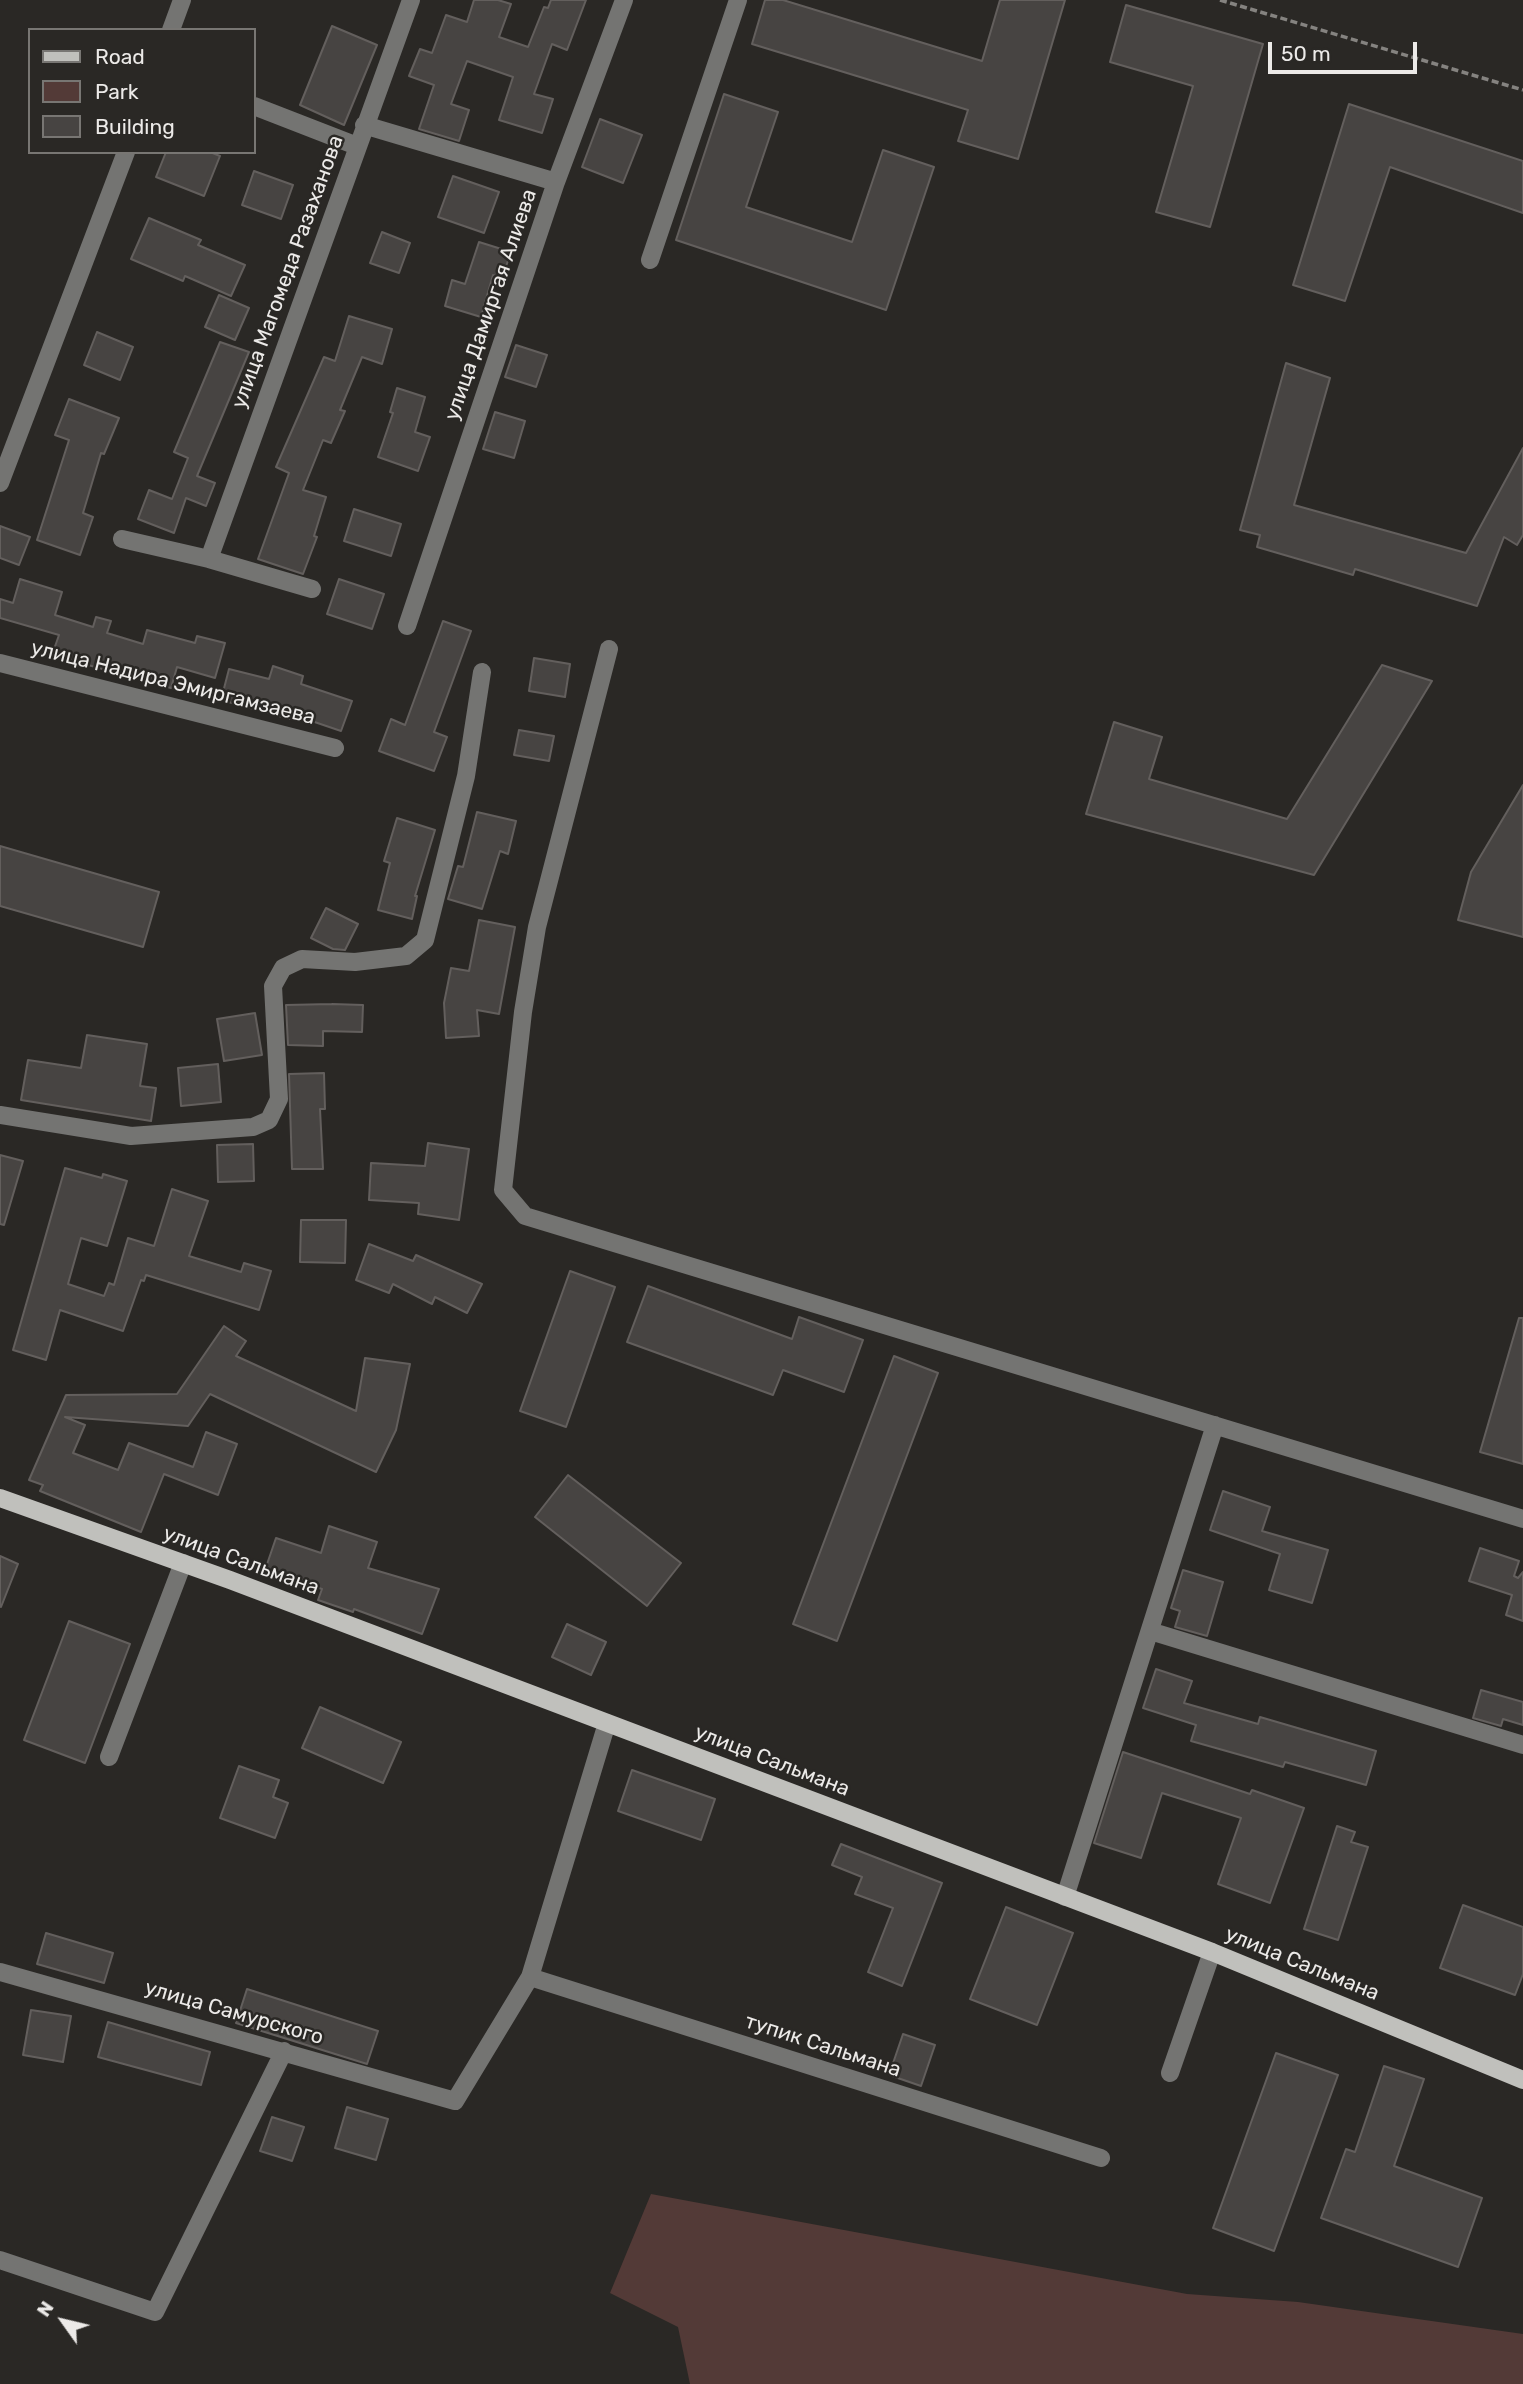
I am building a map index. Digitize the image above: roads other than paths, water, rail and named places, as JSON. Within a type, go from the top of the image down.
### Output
[{"type":"main road","name":"улица Сальмана","points":[[0,1498],[183,1563],[1212,1952],[1523,2080]]},
{"type":"street","points":[[172,28],[182,0]]},
{"type":"street","name":"улица Магомеда Разаханова","points":[[209,559],[411,0]]},
{"type":"street","name":"улица Дамиргая Алиева","points":[[407,626],[556,182],[624,0]]},
{"type":"street","points":[[650,260],[738,0]]},
{"type":"street","points":[[256,107],[357,146]]},
{"type":"street","points":[[364,125],[556,182]]},
{"type":"street","points":[[0,483],[125,154]]},
{"type":"street","points":[[122,539],[209,559],[312,589]]},
{"type":"street","points":[[609,649],[537,927],[523,1012],[503,1190],[525,1216],[1523,1519]]},
{"type":"street","name":"улица Надира Эмиргамзаева","points":[[0,663],[335,748]]},
{"type":"street","points":[[0,1115],[131,1136],[253,1127],[269,1120],[279,1099],[274,986],[283,968],[302,959],[355,962],[406,956],[425,940],[466,776],[482,672]]},
{"type":"street","points":[[1065,1897],[1215,1424]]},
{"type":"street","points":[[108,1757],[183,1563]]},
{"type":"street","points":[[1150,1631],[1523,1745]]},
{"type":"street","points":[[530,1977],[607,1723]]},
{"type":"street","points":[[1170,2073],[1212,1952]]},
{"type":"street","name":"улица Самурского","points":[[0,1972],[455,2101],[530,1977]]},
{"type":"street","name":"тупик Сальмана","points":[[530,1977],[1101,2158]]},
{"type":"street","points":[[0,2260],[155,2312],[284,2051]]}]
